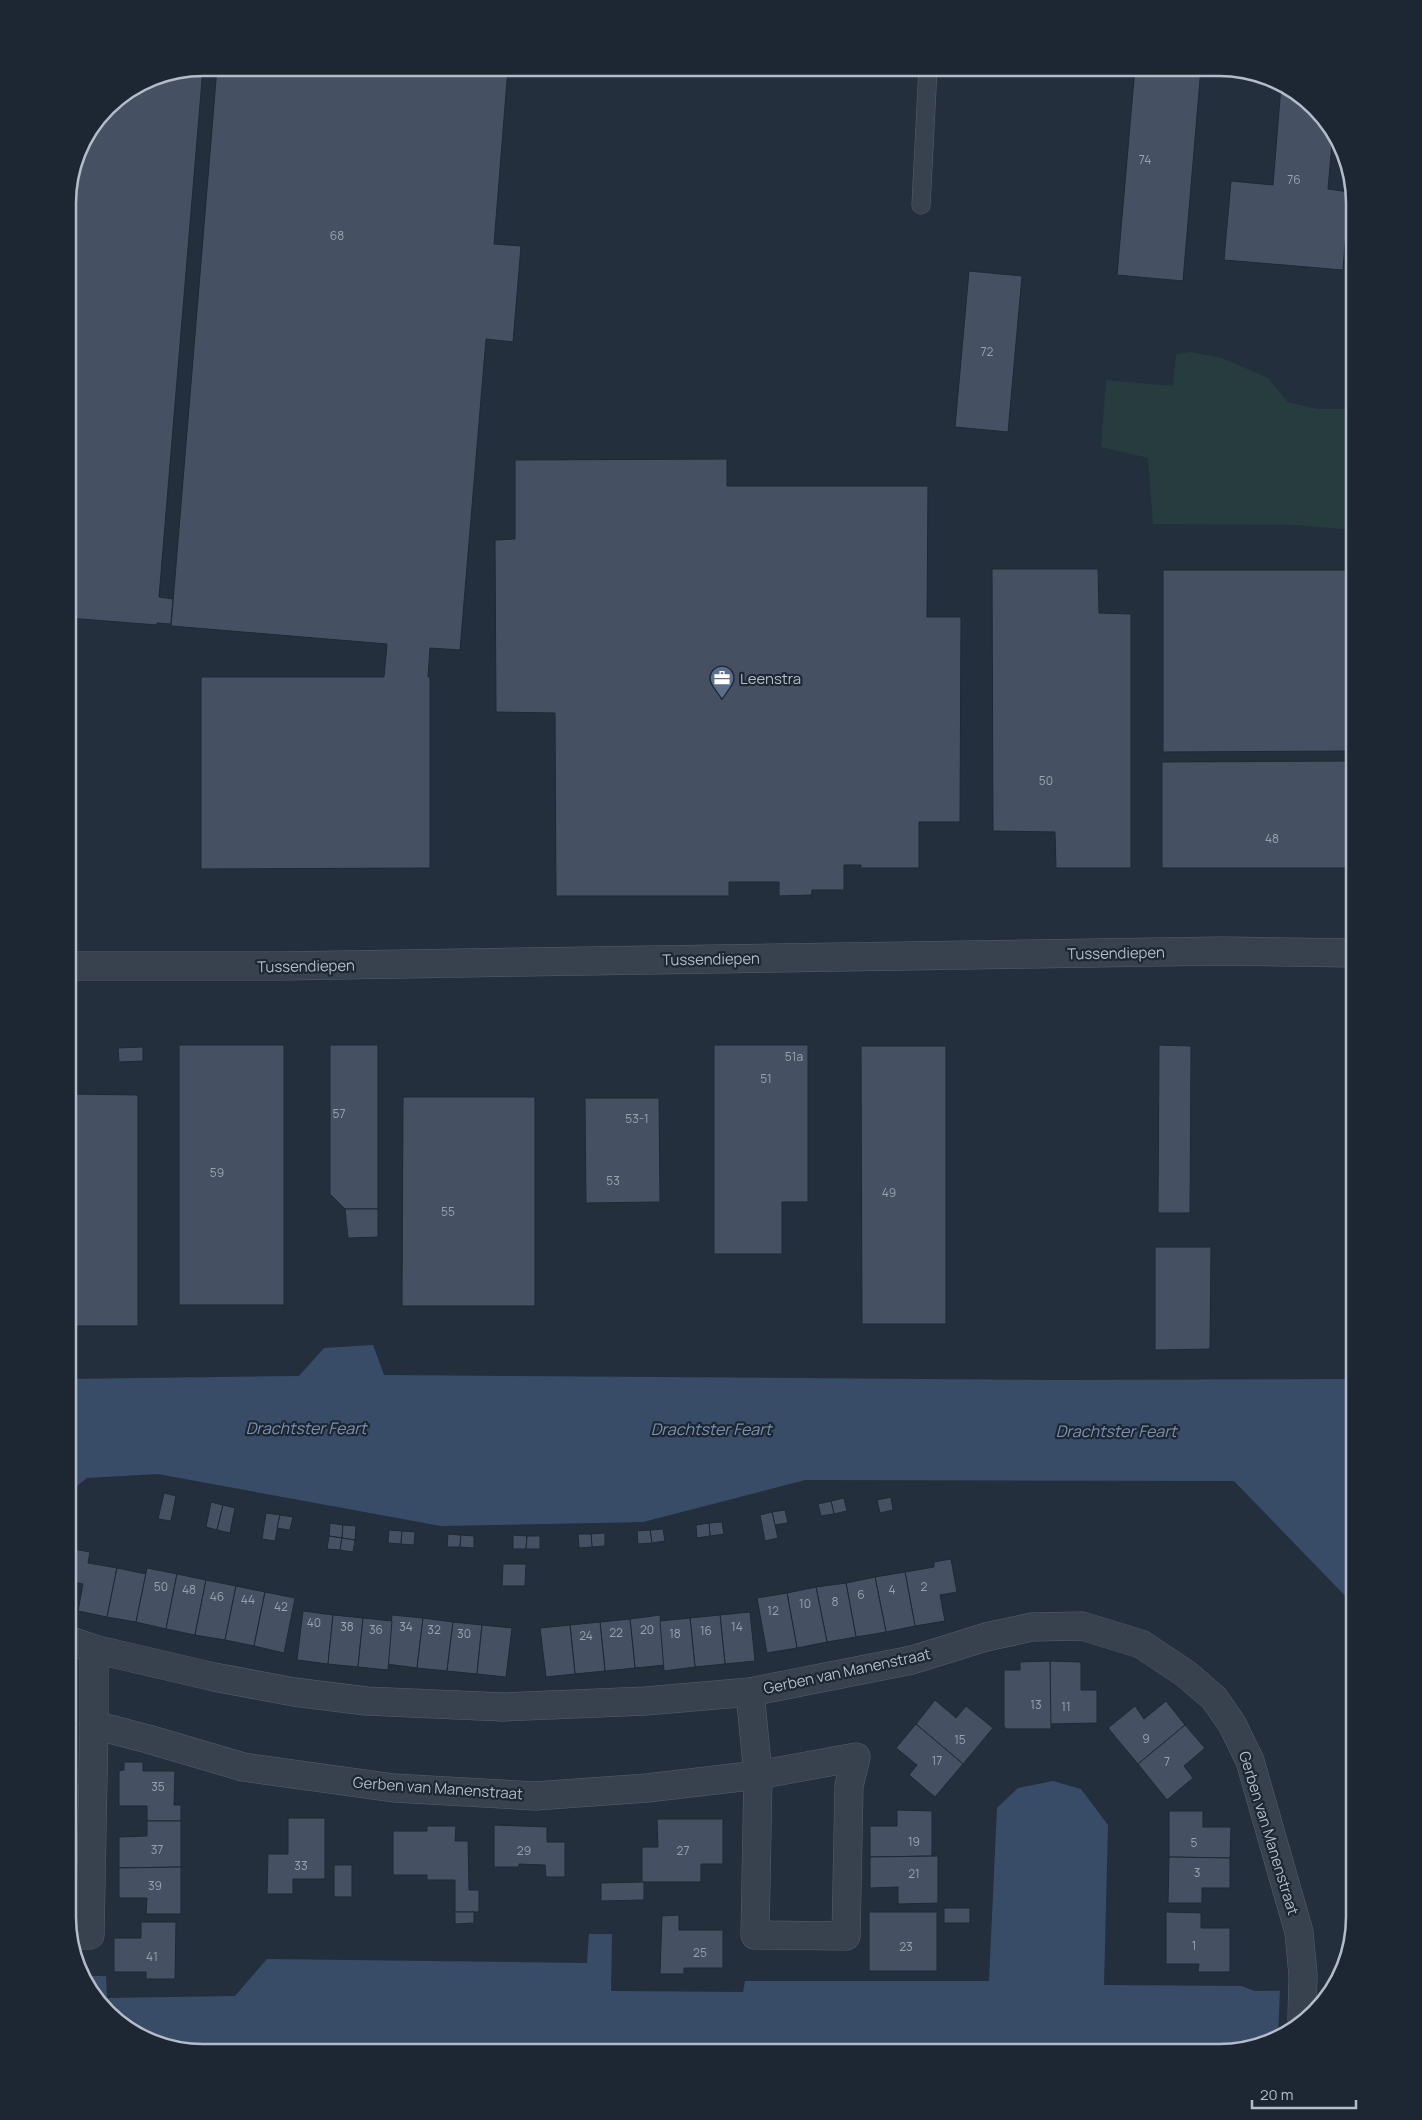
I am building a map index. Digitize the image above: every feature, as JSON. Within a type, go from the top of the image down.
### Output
[{"type":"street","name":"Tussendiepen","points":[[77,966],[280,966],[1222,951],[1346,953]]},
{"type":"street","name":"Gerben van Manenstraat","points":[[76,1643],[214,1677],[294,1692],[366,1701],[503,1707],[646,1701],[750,1692],[912,1660],[986,1636],[1032,1627],[1082,1626],[1141,1644],[1186,1674],[1214,1698],[1232,1724],[1250,1761],[1261,1805],[1294,1908],[1299,1932],[1303,1976],[1302,2013]]},
{"type":"street","points":[[77,1935],[90,1935],[94,1648]]},
{"type":"street","name":"Gerben van Manenstraat","points":[[94,1725],[243,1767],[394,1788],[535,1796],[647,1788],[758,1775],[856,1757],[849,1786],[846,1936],[755,1935],[758,1775],[750,1692]]},
{"type":"lane","points":[[921,204],[928,77]]},
{"type":"green space","points":[[1191,352],[1222,358],[1268,378],[1288,402],[1317,409],[1346,409],[1346,529],[1293,525],[1153,524],[1148,458],[1101,447],[1106,380],[1173,386],[1176,354]]},
{"type":"water","name":"Drachtster Feart","points":[[373,1345],[384,1375],[1063,1380],[1346,1379],[1346,1597],[1234,1481],[805,1480],[643,1522],[441,1526],[158,1474],[87,1478],[76,1486],[76,1379],[299,1376],[324,1348]]},
{"type":"water","points":[[1053,1781],[1081,1789],[1108,1825],[1104,1985],[1241,1986],[1255,1991],[1322,1990],[1320,1994],[1309,2007],[1282,2027],[1252,2039],[1219,2044],[195,2043],[162,2037],[126,2018],[102,1994],[91,1976],[106,1976],[107,1998],[235,1996],[267,1959],[587,1963],[589,1934],[612,1934],[611,1991],[743,1992],[745,1981],[989,1981],[997,1808],[1018,1788]]},
{"type":"pier","points":[[1280,1988],[1322,1988],[1320,1994],[1309,2007],[1278,2029]]},
{"type":"building","points":[[202,77],[159,597],[173,599],[171,624],[157,623],[157,625],[77,619],[77,195],[83,162],[89,147],[113,113],[147,89],[178,79]]},
{"type":"building","points":[[216,77],[507,77],[494,244],[521,246],[513,342],[486,339],[460,650],[430,648],[428,677],[430,677],[430,868],[201,869],[201,677],[384,677],[387,644],[171,626]]},
{"type":"building","points":[[1134,77],[1200,77],[1183,281],[1117,275]]},
{"type":"building","points":[[1280,93],[1303,108],[1314,119],[1332,146],[1328,189],[1345,191],[1346,231],[1343,270],[1224,260],[1231,181],[1273,185]]},
{"type":"building","points":[[969,271],[1022,276],[1008,432],[955,427]]},
{"type":"building","points":[[727,459],[727,486],[928,486],[927,617],[961,617],[960,822],[919,822],[919,868],[861,868],[861,865],[844,865],[844,890],[812,890],[811,899],[811,895],[779,896],[779,882],[729,882],[729,896],[556,896],[555,713],[496,712],[495,540],[515,539],[515,460]]},
{"type":"building","points":[[992,569],[1098,569],[1099,613],[1131,614],[1131,868],[1056,868],[1055,832],[993,831]]},
{"type":"building","points":[[1163,570],[1346,570],[1346,751],[1163,752]]},
{"type":"building","points":[[1346,761],[1346,868],[1162,868],[1162,762]]},
{"type":"building","points":[[179,1045],[284,1045],[284,1305],[179,1305]]},
{"type":"building","points":[[330,1045],[378,1045],[378,1209],[345,1209],[330,1194]]},
{"type":"building","points":[[714,1045],[808,1045],[808,1202],[782,1202],[782,1254],[714,1254]]},
{"type":"building","points":[[1159,1045],[1191,1046],[1190,1213],[1158,1213]]},
{"type":"building","points":[[861,1046],[946,1046],[946,1324],[862,1324]]},
{"type":"building","points":[[143,1047],[143,1061],[119,1062],[118,1048]]},
{"type":"building","points":[[76,1094],[138,1095],[138,1326],[76,1326]]},
{"type":"building","points":[[403,1097],[535,1097],[535,1306],[402,1306]]},
{"type":"building","points":[[585,1098],[659,1098],[660,1202],[586,1203]]},
{"type":"building","points":[[345,1209],[378,1209],[378,1237],[348,1238]]},
{"type":"building","points":[[1155,1247],[1211,1247],[1210,1349],[1155,1350]]},
{"type":"building","points":[[164,1493],[176,1496],[171,1521],[158,1519]]},
{"type":"building","points":[[891,1497],[893,1510],[880,1513],[877,1500]]},
{"type":"building","points":[[844,1498],[847,1511],[834,1514],[831,1501]]},
{"type":"building","points":[[831,1501],[834,1514],[821,1516],[818,1504]]},
{"type":"building","points":[[211,1502],[223,1505],[217,1530],[206,1527]]},
{"type":"building","points":[[223,1505],[235,1508],[230,1533],[217,1530]]},
{"type":"building","points":[[785,1510],[788,1523],[775,1525],[772,1512]]},
{"type":"building","points":[[772,1512],[778,1538],[765,1541],[760,1515]]},
{"type":"building","points":[[266,1513],[280,1515],[275,1541],[262,1539]]},
{"type":"building","points":[[280,1515],[293,1517],[290,1530],[277,1528]]},
{"type":"building","points":[[722,1522],[724,1534],[710,1536],[709,1523]]},
{"type":"building","points":[[330,1523],[343,1525],[342,1538],[329,1536]]},
{"type":"building","points":[[709,1523],[710,1536],[697,1538],[696,1525]]},
{"type":"building","points":[[343,1525],[356,1526],[355,1540],[342,1538]]},
{"type":"building","points":[[663,1529],[665,1541],[652,1543],[650,1530]]},
{"type":"building","points":[[389,1530],[402,1531],[401,1544],[388,1543]]},
{"type":"building","points":[[650,1530],[652,1543],[638,1544],[637,1531]]},
{"type":"building","points":[[402,1531],[415,1532],[414,1545],[401,1544]]},
{"type":"building","points":[[605,1533],[605,1546],[592,1547],[591,1534]]},
{"type":"building","points":[[448,1534],[461,1535],[460,1547],[447,1547]]},
{"type":"building","points":[[578,1534],[591,1534],[592,1547],[579,1548]]},
{"type":"building","points":[[461,1535],[474,1536],[474,1548],[460,1547]]},
{"type":"building","points":[[513,1535],[527,1536],[526,1549],[513,1549]]},
{"type":"building","points":[[329,1536],[342,1538],[340,1550],[327,1549]]},
{"type":"building","points":[[527,1536],[540,1536],[540,1549],[526,1549]]},
{"type":"building","points":[[342,1538],[355,1540],[353,1552],[340,1550]]},
{"type":"building","points":[[76,1550],[90,1552],[88,1563],[117,1568],[107,1617],[78,1611],[83,1584],[76,1583]]},
{"type":"building","points":[[951,1559],[957,1592],[940,1595],[945,1621],[915,1626],[905,1572],[934,1567],[934,1562]]},
{"type":"building","points":[[503,1564],[526,1564],[525,1586],[502,1586]]},
{"type":"building","points":[[117,1568],[146,1574],[136,1622],[107,1617]]},
{"type":"building","points":[[147,1568],[177,1574],[166,1629],[136,1622]]},
{"type":"building","points":[[905,1572],[915,1626],[886,1632],[875,1577]]},
{"type":"building","points":[[177,1574],[206,1580],[195,1635],[166,1629]]},
{"type":"building","points":[[875,1577],[886,1632],[856,1637],[846,1583]]},
{"type":"building","points":[[206,1580],[236,1586],[225,1640],[195,1635]]},
{"type":"building","points":[[846,1583],[856,1637],[827,1642],[816,1587]]},
{"type":"building","points":[[236,1586],[265,1592],[254,1646],[225,1640]]},
{"type":"building","points":[[816,1587],[827,1642],[797,1648],[787,1593]]},
{"type":"building","points":[[265,1592],[295,1598],[284,1653],[254,1646]]},
{"type":"building","points":[[787,1593],[797,1648],[767,1653],[757,1598]]},
{"type":"building","points":[[303,1611],[333,1615],[328,1664],[297,1660]]},
{"type":"building","points":[[750,1612],[755,1661],[725,1664],[720,1615]]},
{"type":"building","points":[[333,1615],[363,1618],[358,1667],[328,1664]]},
{"type":"building","points":[[392,1615],[423,1618],[417,1668],[387,1664]]},
{"type":"building","points":[[660,1615],[665,1665],[635,1668],[630,1619]]},
{"type":"building","points":[[720,1615],[725,1664],[695,1667],[690,1618]]},
{"type":"building","points":[[363,1618],[392,1621],[388,1670],[358,1667]]},
{"type":"building","points":[[423,1618],[453,1622],[447,1671],[417,1668]]},
{"type":"building","points":[[690,1618],[695,1667],[664,1671],[660,1621]]},
{"type":"building","points":[[630,1619],[635,1668],[605,1671],[600,1622]]},
{"type":"building","points":[[453,1622],[482,1625],[477,1674],[447,1671]]},
{"type":"building","points":[[600,1622],[605,1671],[575,1674],[570,1625]]},
{"type":"building","points":[[482,1625],[512,1628],[506,1677],[477,1674]]},
{"type":"building","points":[[570,1625],[575,1674],[546,1677],[540,1628]]},
{"type":"building","points":[[1050,1661],[1081,1662],[1081,1690],[1097,1690],[1097,1723],[1050,1724]]},
{"type":"building","points":[[1050,1661],[1051,1729],[1006,1729],[1004,1726],[1004,1670],[1020,1670],[1020,1662]]},
{"type":"building","points":[[935,1700],[956,1718],[966,1706],[993,1728],[963,1764],[916,1724]]},
{"type":"building","points":[[1166,1701],[1185,1725],[1138,1764],[1108,1728],[1135,1706],[1144,1719]]},
{"type":"building","points":[[916,1724],[963,1764],[935,1797],[909,1775],[917,1765],[896,1748]]},
{"type":"building","points":[[1185,1725],[1205,1748],[1184,1766],[1193,1778],[1167,1800],[1138,1764]]},
{"type":"building","points":[[124,1762],[143,1762],[143,1771],[175,1771],[174,1805],[181,1805],[181,1821],[147,1821],[147,1806],[119,1806],[119,1771],[124,1770]]},
{"type":"building","points":[[897,1810],[932,1811],[932,1856],[870,1857],[870,1826],[897,1826]]},
{"type":"building","points":[[1169,1811],[1203,1811],[1203,1827],[1231,1827],[1230,1858],[1169,1857]]},
{"type":"building","points":[[288,1818],[325,1818],[325,1879],[293,1879],[293,1894],[267,1894],[268,1854],[288,1854]]},
{"type":"building","points":[[657,1819],[723,1819],[723,1864],[701,1864],[701,1882],[642,1882],[642,1847],[658,1847]]},
{"type":"building","points":[[147,1821],[181,1821],[181,1867],[119,1868],[119,1837],[147,1836]]},
{"type":"building","points":[[494,1825],[547,1827],[547,1842],[565,1842],[565,1877],[546,1877],[545,1865],[519,1864],[519,1867],[494,1867]]},
{"type":"building","points":[[427,1826],[456,1826],[455,1841],[468,1841],[469,1890],[479,1890],[479,1912],[455,1912],[455,1880],[427,1880],[427,1875],[393,1875],[393,1831],[427,1831]]},
{"type":"building","points":[[938,1856],[938,1903],[898,1904],[898,1887],[870,1888],[870,1857]]},
{"type":"building","points":[[1169,1857],[1230,1858],[1230,1888],[1202,1888],[1202,1903],[1168,1903]]},
{"type":"building","points":[[334,1865],[352,1865],[352,1897],[334,1897]]},
{"type":"building","points":[[181,1867],[181,1914],[146,1914],[147,1898],[119,1898],[119,1868]]},
{"type":"building","points":[[644,1882],[644,1900],[601,1901],[601,1883]]},
{"type":"building","points":[[944,1908],[970,1908],[970,1923],[944,1923]]},
{"type":"building","points":[[455,1912],[474,1912],[474,1923],[455,1924]]},
{"type":"building","points":[[869,1912],[937,1912],[937,1971],[869,1971]]},
{"type":"building","points":[[1166,1912],[1201,1913],[1201,1928],[1230,1928],[1230,1972],[1198,1972],[1199,1964],[1166,1964]]},
{"type":"building","points":[[679,1915],[679,1930],[723,1930],[723,1968],[684,1968],[684,1974],[660,1974],[662,1916]]},
{"type":"building","points":[[141,1922],[176,1922],[175,1979],[146,1979],[146,1972],[114,1972],[114,1938],[141,1938]]},
{"type":"place","name":"Leenstra","points":[[722,699]]}]
